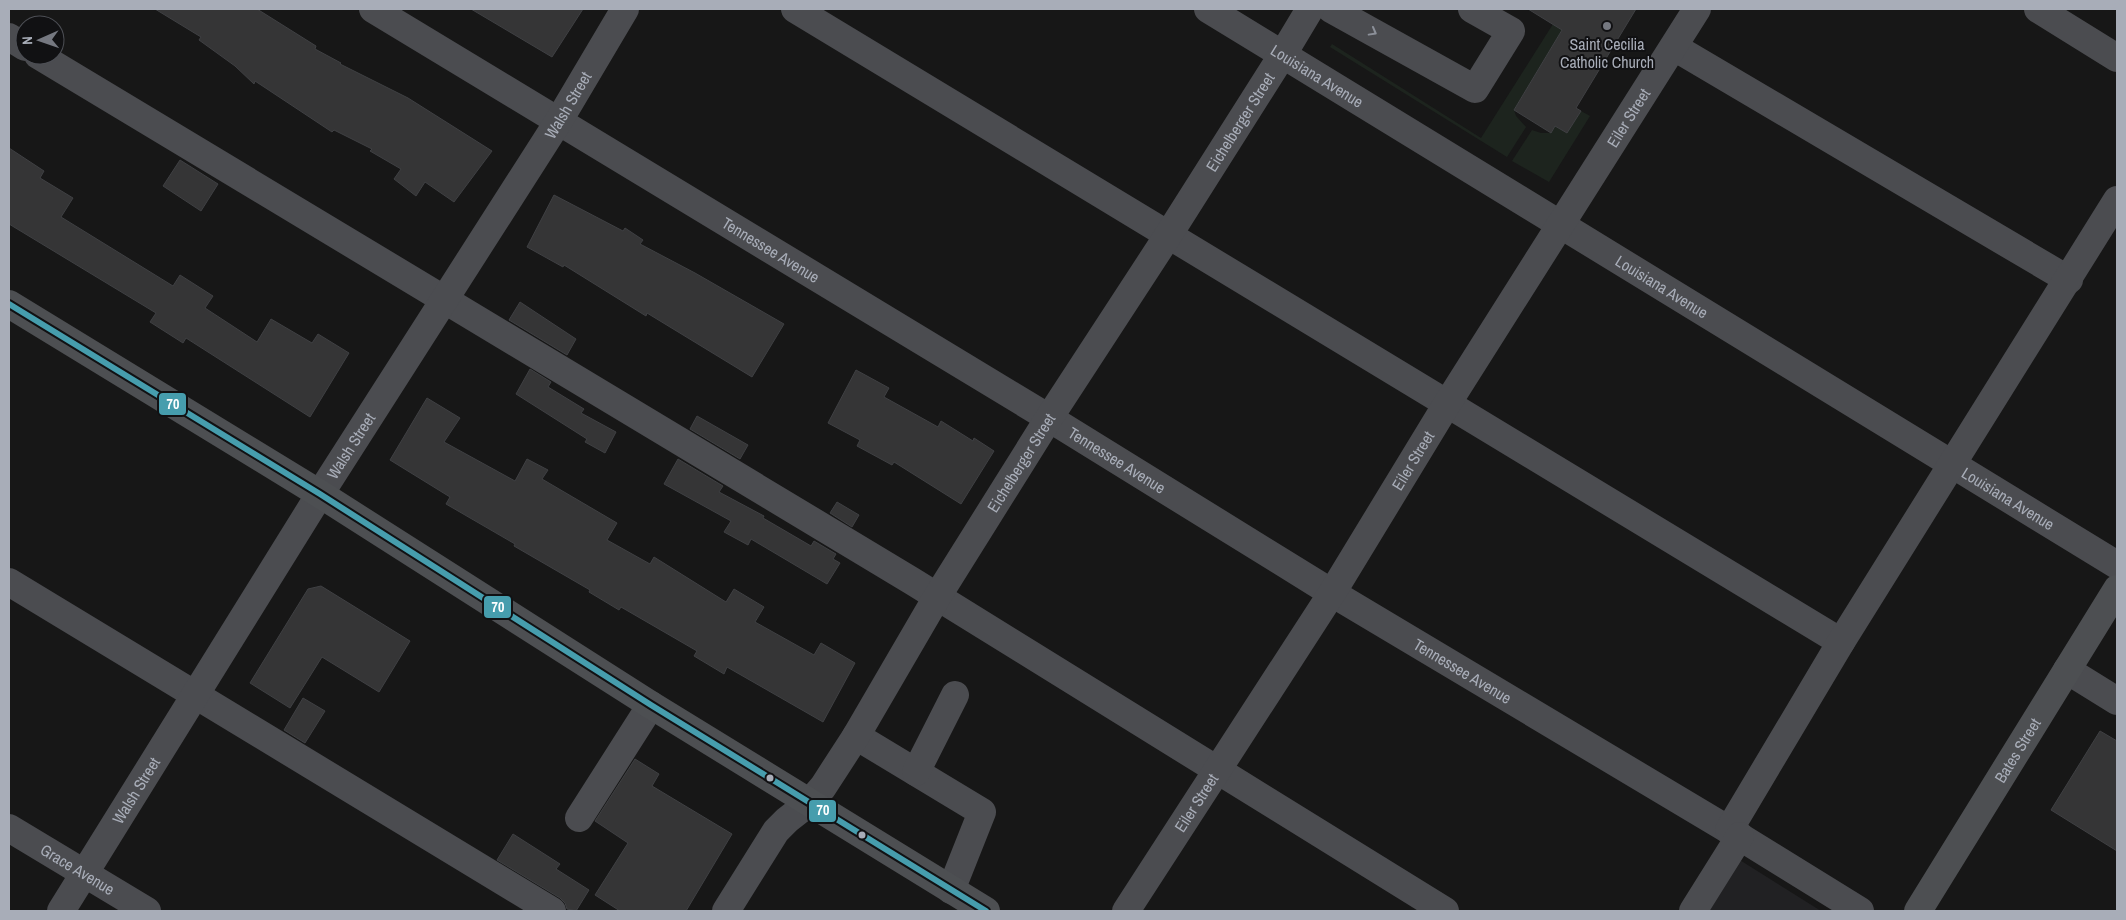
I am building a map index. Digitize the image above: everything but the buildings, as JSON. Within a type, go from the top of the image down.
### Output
[{"type":"main road","points":[[9,304],[320,494],[651,705],[986,911]]},
{"type":"main road","name":"Bates Street","points":[[1918,911],[2117,589]]},
{"type":"street","name":"Tennessee Avenue","points":[[373,9],[1049,418],[1332,593],[1734,833],[1860,911]]},
{"type":"street","name":"Walsh Street","points":[[62,911],[320,494],[558,122],[626,9]]},
{"type":"street","points":[[795,9],[1842,642]]},
{"type":"street","name":"Louisiana Avenue","points":[[1208,9],[2117,565]]},
{"type":"street","name":"Eichelberger Street","points":[[726,911],[776,832],[786,820],[810,802],[823,787],[856,736],[937,597],[1049,418],[1169,234],[1310,9]]},
{"type":"street","points":[[1331,9],[1475,89],[1511,31],[1472,9]]},
{"type":"street","name":"Eiler Street","points":[[1126,911],[1332,593],[1447,404],[1697,9]]},
{"type":"street","points":[[2038,9],[2117,58]]},
{"type":"street","points":[[1674,47],[2069,280]]},
{"type":"street","points":[[55,65],[937,597],[1445,911]]},
{"type":"street","points":[[1693,911],[1734,833],[1842,642],[2069,280],[2117,200]]},
{"type":"street","points":[[9,582],[552,911]]},
{"type":"street","points":[[2067,670],[2117,701]]},
{"type":"street","points":[[916,772],[956,695]]},
{"type":"street","points":[[579,818],[651,705]]},
{"type":"street","points":[[856,736],[982,812],[951,890]]},
{"type":"street","name":"Grace Avenue","points":[[9,828],[147,911]]},
{"type":"shaded area","points":[[1553,24],[1562,30],[1514,110],[1516,116],[1526,127],[1507,157],[1330,47],[1332,44],[1481,138]]},
{"type":"shaded area","points":[[1581,111],[1590,116],[1549,182],[1512,161],[1532,130],[1541,133],[1551,133],[1555,126],[1567,133]]},
{"type":"shaded area","points":[[1735,857],[1821,911],[1701,911]]},
{"type":"transit line","name":"70","points":[[9,304],[320,494],[651,705],[986,911]]},
{"type":"place","name":"Saint Cecilia Catholic Church","points":[[1607,26]]}]
